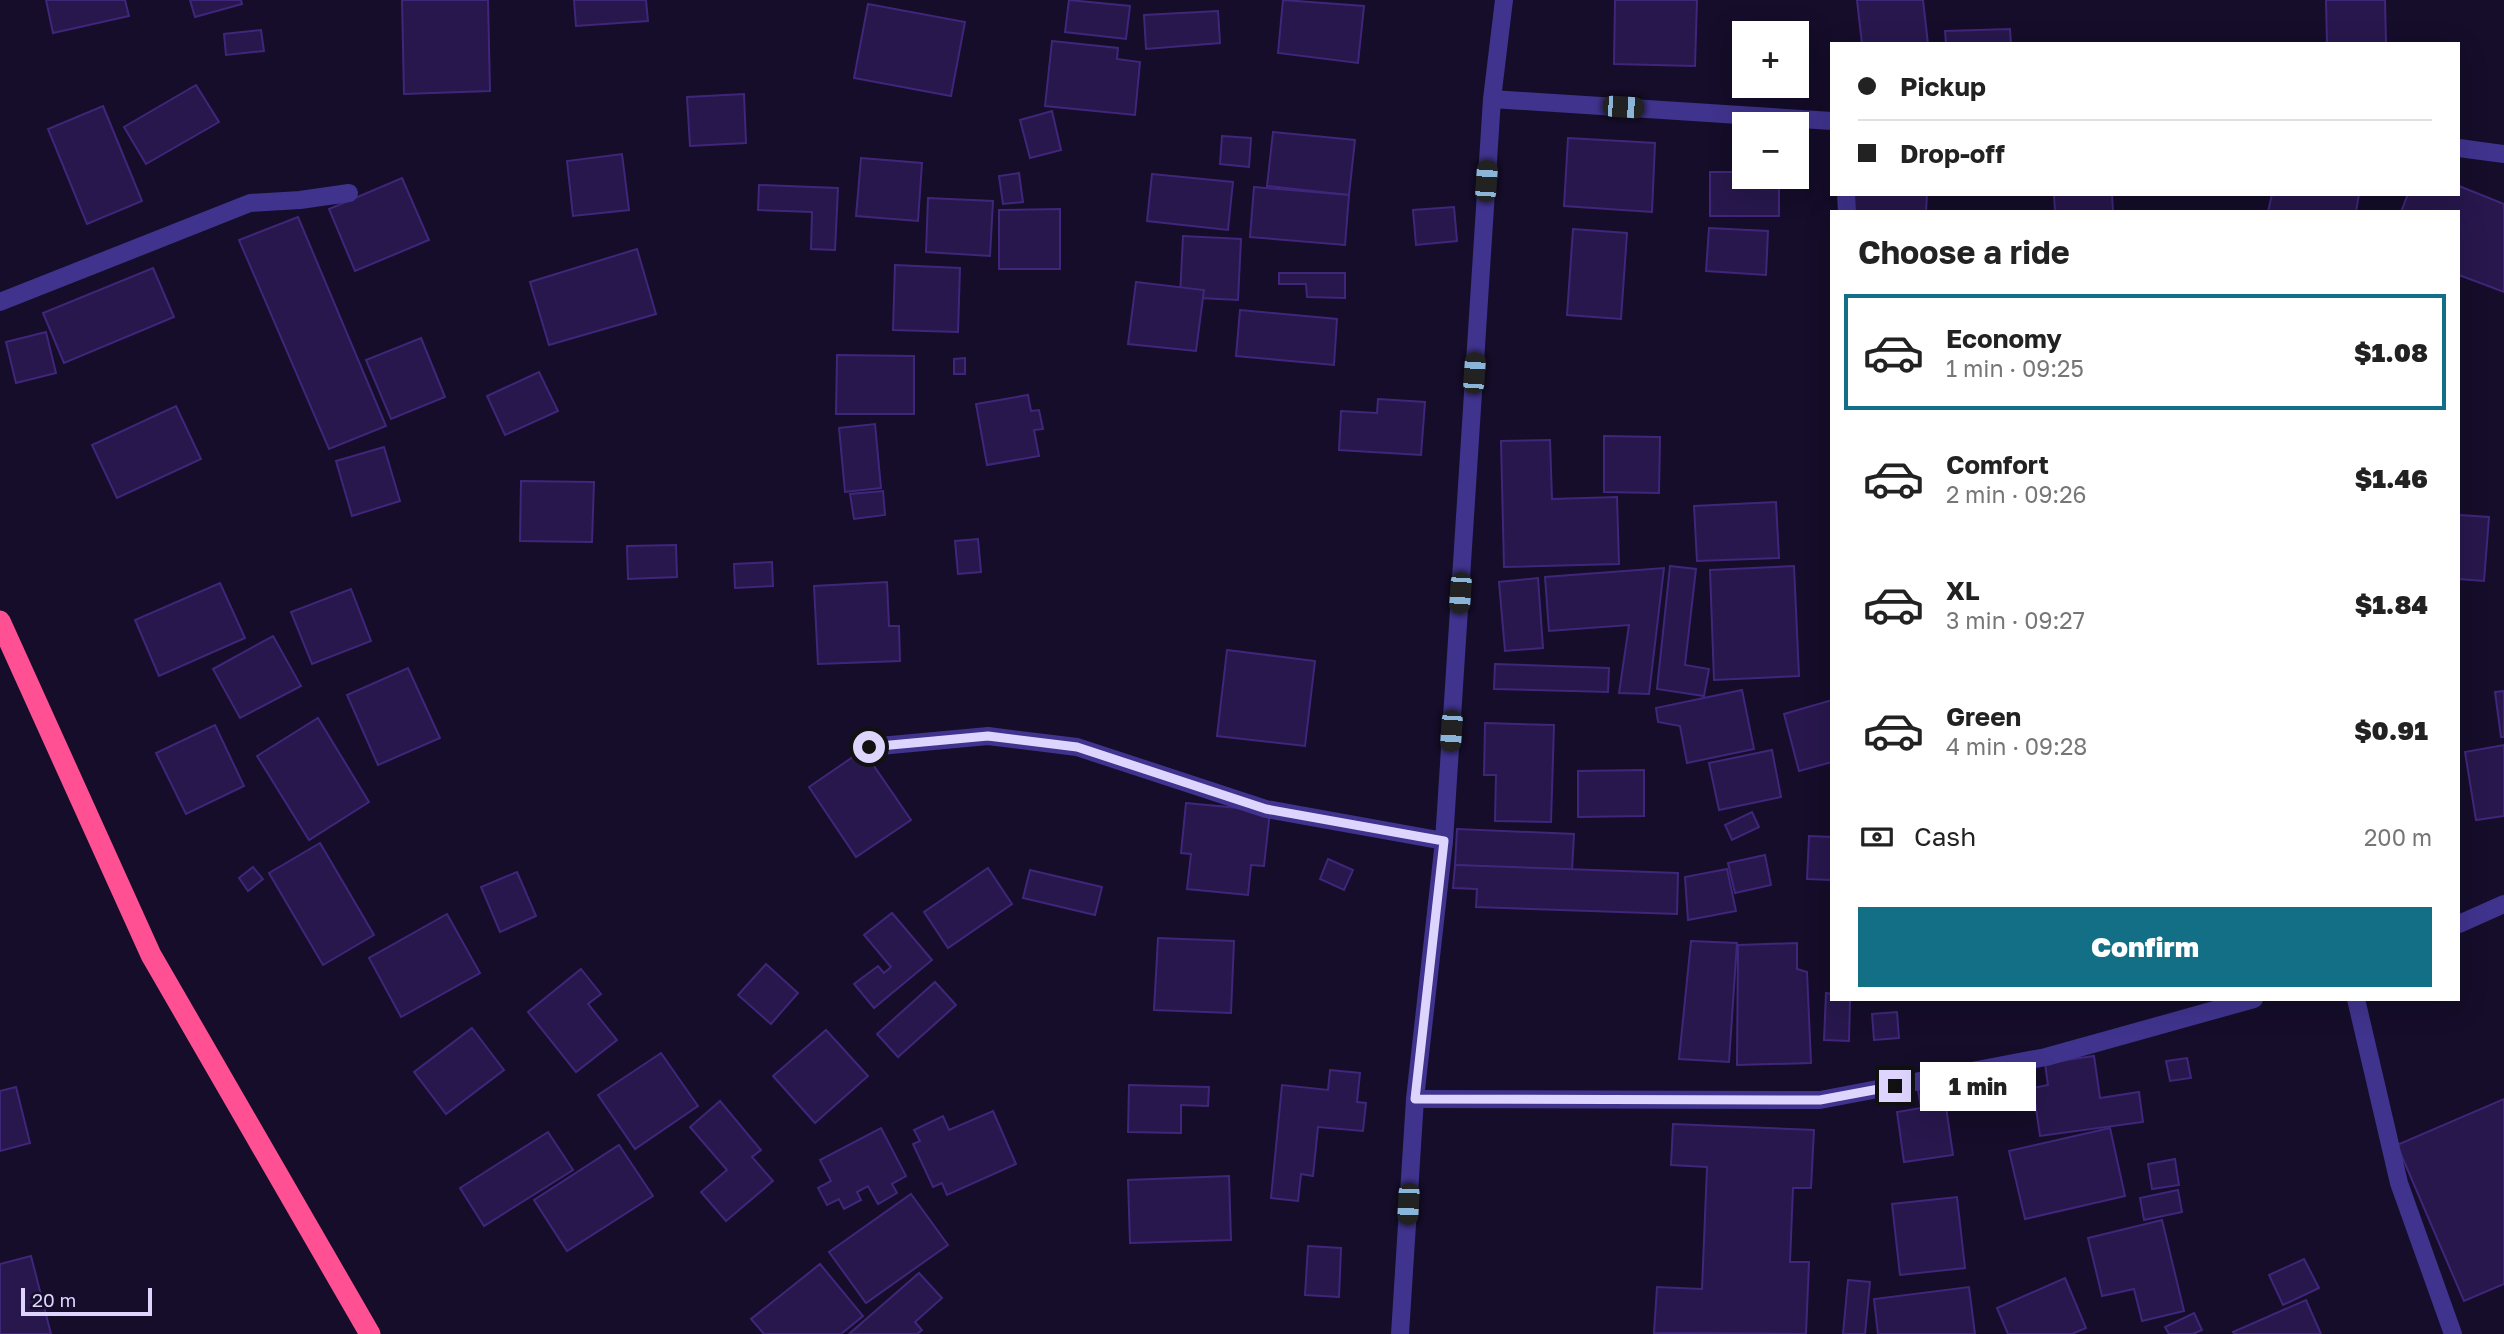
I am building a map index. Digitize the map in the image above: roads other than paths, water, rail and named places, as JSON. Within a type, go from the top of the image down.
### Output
[{"type":"highway","points":[[0,621],[152,955],[370,1334]]},
{"type":"street","points":[[1400,1334],[1415,1099],[1444,841],[1492,99],[1504,0]]},
{"type":"street","points":[[1492,99],[1830,121]]},
{"type":"street","points":[[2460,148],[2504,154]]},
{"type":"street","points":[[0,302],[250,203],[349,193]]},
{"type":"street","points":[[869,747],[988,736],[1077,747],[1266,809],[1444,841]]},
{"type":"street","points":[[2460,924],[2504,904]]},
{"type":"street","points":[[1415,1099],[1820,1100],[2046,1056],[2247,1001]]},
{"type":"street","points":[[2356,1001],[2399,1183],[2454,1334]]}]
